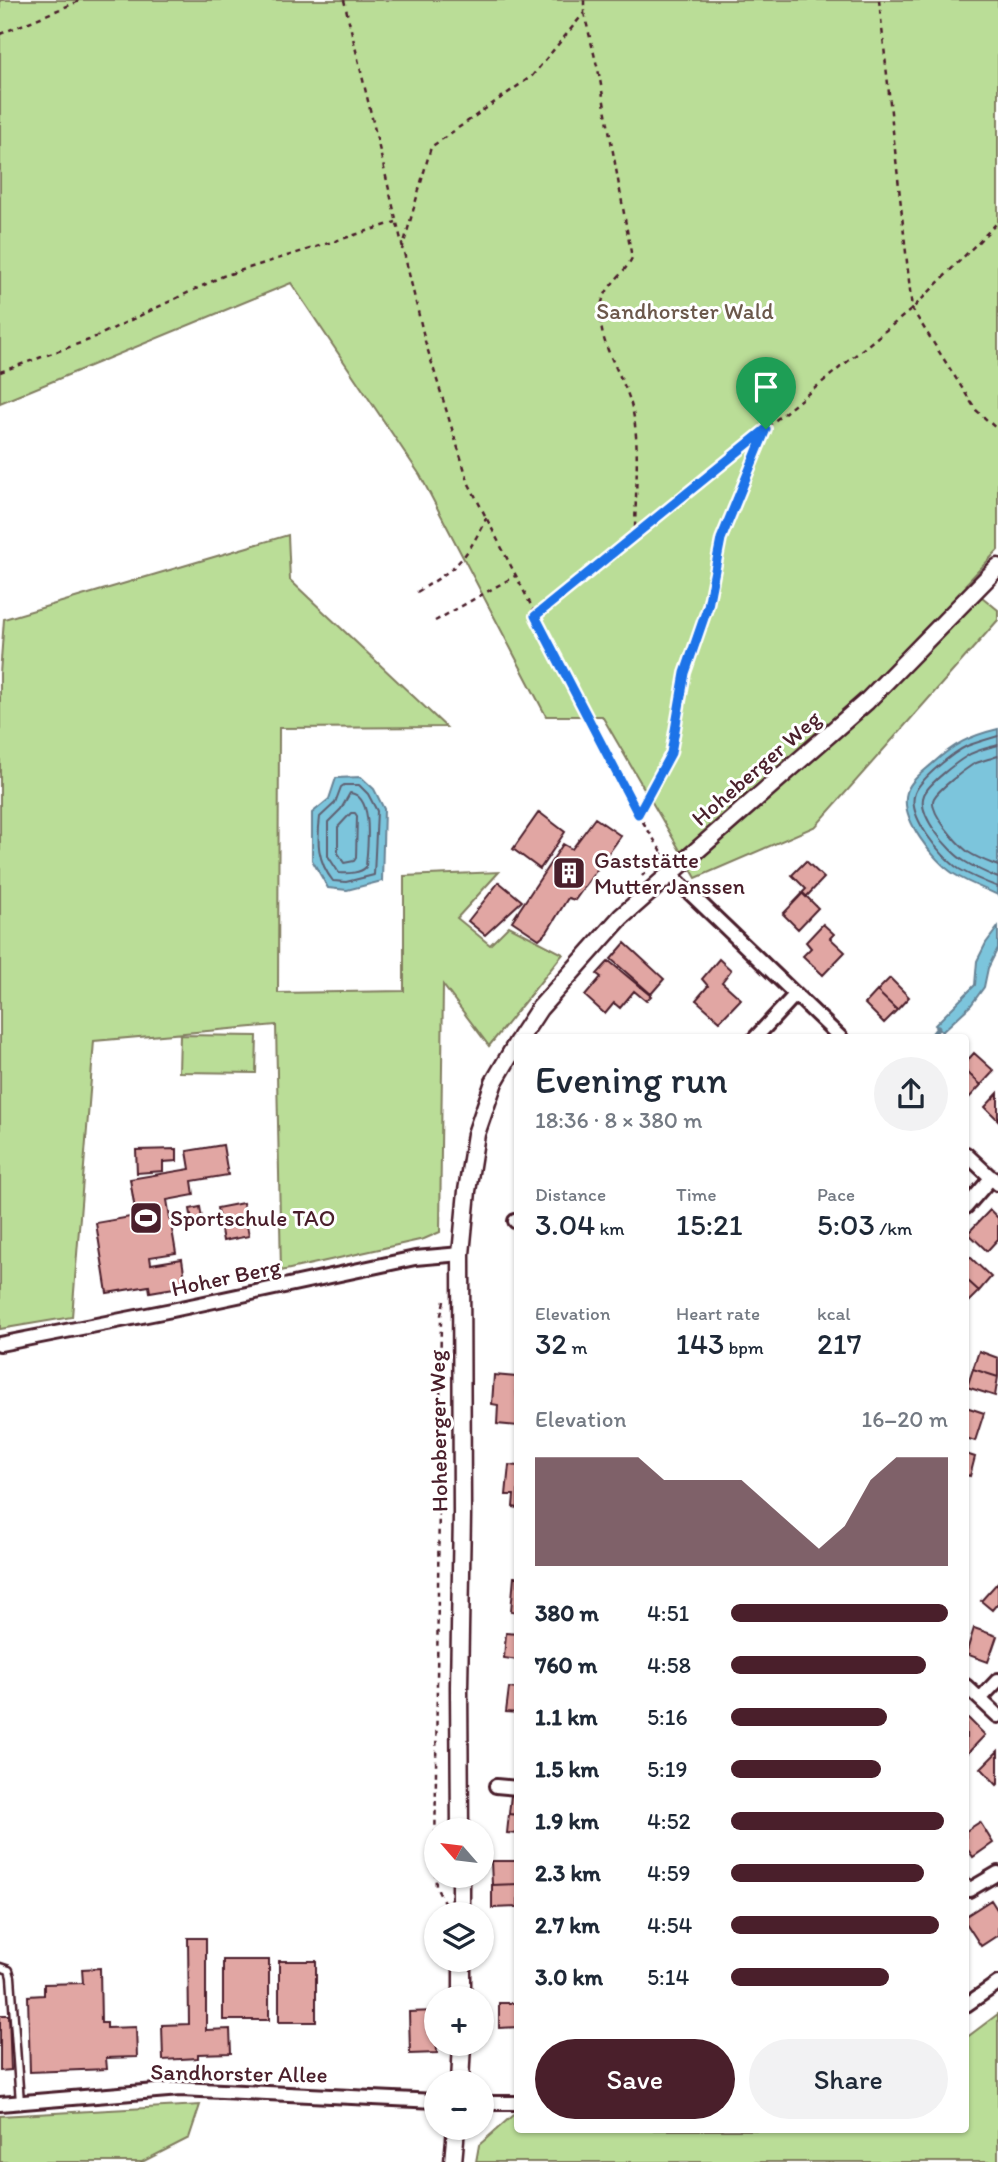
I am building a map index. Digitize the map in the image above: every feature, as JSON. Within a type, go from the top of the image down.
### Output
[{"type":"street","name":"Hoheberger Weg","points":[[522,1034],[539,1009],[621,917],[867,701],[998,567]]},
{"type":"street","points":[[670,874],[837,1034]]},
{"type":"street","points":[[759,1034],[795,995]]},
{"type":"street","name":"Hoheberger Weg","points":[[460,1818],[461,1254],[476,1134],[494,1082],[514,1048]]},
{"type":"street","points":[[969,1157],[995,1180],[969,1204]]},
{"type":"street","name":"Hoher Berg","points":[[0,1344],[415,1258],[461,1254]]},
{"type":"street","points":[[979,1699],[998,1680]]},
{"type":"street","points":[[969,1689],[998,1716]]},
{"type":"street","points":[[496,1786],[514,1788]]},
{"type":"street","points":[[969,1891],[998,1873]]},
{"type":"street","points":[[969,2003],[998,1983]]},
{"type":"street","name":"Sandhorster Allee","points":[[0,2104],[180,2089],[424,2100]]},
{"type":"street","points":[[494,2103],[514,2103]]},
{"type":"street","points":[[453,2162],[455,2140]]},
{"type":"lane","points":[[0,1968],[9,1970],[11,1977],[20,2102]]},
{"type":"path","points":[[0,34],[82,0]]},
{"type":"path","points":[[344,0],[425,341],[469,484],[638,814],[663,853],[670,874]]},
{"type":"path","points":[[584,0],[584,13],[599,74],[632,258],[627,268],[605,291],[600,321],[631,404],[636,442],[635,535]]},
{"type":"path","points":[[879,0],[912,309],[976,410],[998,430]]},
{"type":"path","points":[[402,251],[431,148],[532,76],[584,13]]},
{"type":"path","points":[[0,372],[89,340],[223,276],[396,222]]},
{"type":"path","points":[[535,616],[912,309],[998,222]]},
{"type":"path","points":[[638,814],[671,753],[685,673],[708,606],[721,539],[766,429]]},
{"type":"path","points":[[417,592],[448,574],[461,561],[486,518]]},
{"type":"path","points":[[435,621],[516,576]]},
{"type":"green space","name":"Sandhorster Wald","points":[[0,0],[998,0],[998,550],[966,584],[998,610],[998,620],[816,826],[696,878],[602,716],[546,716],[420,475],[291,283],[0,403]]},
{"type":"green space","points":[[288,535],[290,580],[446,727],[279,728],[278,993],[404,991],[404,876],[499,872],[457,918],[490,945],[509,926],[563,954],[489,1046],[443,985],[440,1232],[424,1239],[281,1271],[276,1025],[94,1041],[72,1317],[0,1329],[0,674],[4,619]]},
{"type":"green space","points":[[180,1035],[257,1036],[256,1073],[179,1072]]},
{"type":"green space","points":[[998,2014],[998,2162],[476,2162],[479,2145],[485,2140],[494,2140],[494,2132],[513,2115],[514,2133],[969,2133],[969,2036]]},
{"type":"green space","points":[[200,2105],[189,2138],[142,2162],[0,2162],[0,2116]]},
{"type":"water","points":[[998,729],[998,895],[959,877],[937,859],[913,826],[906,802],[911,784],[940,757],[962,742]]},
{"type":"water","points":[[361,777],[374,789],[384,809],[382,881],[347,890],[328,888],[312,860],[312,813],[329,799],[336,778]]},
{"type":"water","points":[[998,927],[998,948],[988,968],[984,987],[971,1005],[942,1032],[935,1025],[975,985],[977,961]]},
{"type":"building","points":[[539,812],[565,832],[540,869],[513,849]]},
{"type":"building","name":"Gaststätte Mutter Janssen","points":[[595,818],[621,836],[575,900],[568,898],[547,932],[539,939],[512,921],[563,844],[572,849]]},
{"type":"building","points":[[806,861],[824,878],[806,897],[802,893],[806,889],[792,875]]},
{"type":"building","points":[[499,882],[522,901],[485,935],[468,921]]},
{"type":"building","points":[[803,893],[818,908],[798,929],[783,914]]},
{"type":"building","points":[[823,924],[834,934],[830,938],[845,952],[823,975],[803,956],[811,948],[806,942]]},
{"type":"building","points":[[625,943],[664,979],[651,994],[611,959]]},
{"type":"building","points":[[719,959],[731,970],[722,982],[741,999],[720,1021],[696,1000],[708,986],[702,979]]},
{"type":"building","points":[[609,961],[651,996],[646,1001],[634,991],[620,1008],[614,1003],[605,1014],[585,996],[601,977],[597,974]]},
{"type":"building","points":[[890,978],[909,997],[897,1010],[877,991]]},
{"type":"building","points":[[877,991],[897,1010],[884,1023],[865,1004]]},
{"type":"building","points":[[974,1053],[994,1071],[981,1085],[969,1074],[969,1059]]},
{"type":"building","points":[[969,1074],[981,1085],[969,1098]]},
{"type":"building","points":[[998,1093],[998,1120],[985,1107]]},
{"type":"building","name":"Sportschule TAO","points":[[223,1145],[228,1175],[192,1181],[194,1195],[167,1200],[176,1253],[150,1257],[151,1264],[182,1259],[186,1286],[150,1292],[149,1286],[107,1293],[96,1223],[136,1216],[130,1179],[190,1169],[187,1151]]},
{"type":"building","points":[[177,1149],[177,1161],[163,1162],[163,1171],[137,1173],[136,1150]]},
{"type":"building","points":[[243,1203],[249,1236],[223,1241],[217,1208]]},
{"type":"building","points":[[200,1207],[203,1224],[193,1226],[190,1209]]},
{"type":"building","points":[[990,1210],[998,1218],[998,1239],[987,1251],[969,1232]]},
{"type":"building","points":[[969,1258],[991,1277],[979,1291],[969,1282]]},
{"type":"building","points":[[969,1282],[979,1291],[969,1301]]},
{"type":"building","points":[[979,1351],[998,1358],[998,1377],[973,1369]]},
{"type":"building","points":[[973,1369],[998,1377],[995,1396],[969,1388]]},
{"type":"building","points":[[494,1375],[514,1377],[514,1426],[497,1424],[498,1405],[492,1404]]},
{"type":"building","points":[[969,1408],[984,1413],[975,1441],[969,1439]]},
{"type":"building","points":[[969,1455],[975,1457],[969,1476]]},
{"type":"building","points":[[509,1465],[514,1466],[514,1495],[506,1495]]},
{"type":"building","points":[[514,1577],[514,1611],[511,1611]]},
{"type":"building","points":[[998,1582],[998,1603],[992,1610],[981,1601]]},
{"type":"building","points":[[974,1628],[997,1636],[988,1662],[969,1655]]},
{"type":"building","points":[[506,1633],[514,1634],[514,1659],[504,1658]]},
{"type":"building","points":[[509,1688],[514,1689],[514,1713],[506,1712]]},
{"type":"building","points":[[969,1719],[985,1735],[969,1752]]},
{"type":"building","points":[[998,1751],[998,1784],[997,1785],[981,1768]]},
{"type":"building","points":[[511,1795],[514,1795],[514,1815],[509,1814]]},
{"type":"building","points":[[509,1814],[514,1815],[514,1834],[507,1833]]},
{"type":"building","points":[[980,1822],[993,1843],[973,1857],[969,1851],[969,1829]]},
{"type":"building","points":[[494,1861],[514,1861],[514,1884],[494,1885]]},
{"type":"building","points":[[514,1884],[514,1907],[494,1908],[494,1885]]},
{"type":"building","points":[[991,1900],[998,1911],[998,1935],[981,1946],[969,1928],[969,1914]]},
{"type":"building","points":[[188,1938],[206,1938],[206,2030],[230,2029],[231,2053],[198,2054],[198,2058],[163,2060],[162,2025],[189,2024]]},
{"type":"building","points":[[223,1960],[269,1960],[269,2020],[223,2020]]},
{"type":"building","points":[[279,1961],[316,1961],[316,2022],[279,2022]]},
{"type":"building","points":[[100,1968],[101,2023],[107,2023],[107,2028],[136,2027],[137,2057],[106,2058],[107,2069],[30,2072],[28,1996],[44,1995],[44,1984],[83,1983],[82,1969]]},
{"type":"building","points":[[499,2003],[514,2003],[514,2027],[499,2028]]},
{"type":"building","points":[[424,2011],[424,2053],[410,2054],[409,2012]]},
{"type":"building","points":[[0,2015],[9,2015],[11,2070],[0,2071]]},
{"type":"waterway","points":[[933,1034],[938,1028]]},
{"type":"place","name":"Gaststätte Mutter Janssen","points":[[569,873]]},
{"type":"place","name":"Sportschule TAO","points":[[146,1218]]},
{"type":"route","points":[[766,429],[721,539],[708,606],[685,673],[671,753],[638,814],[535,616],[766,429]]}]
